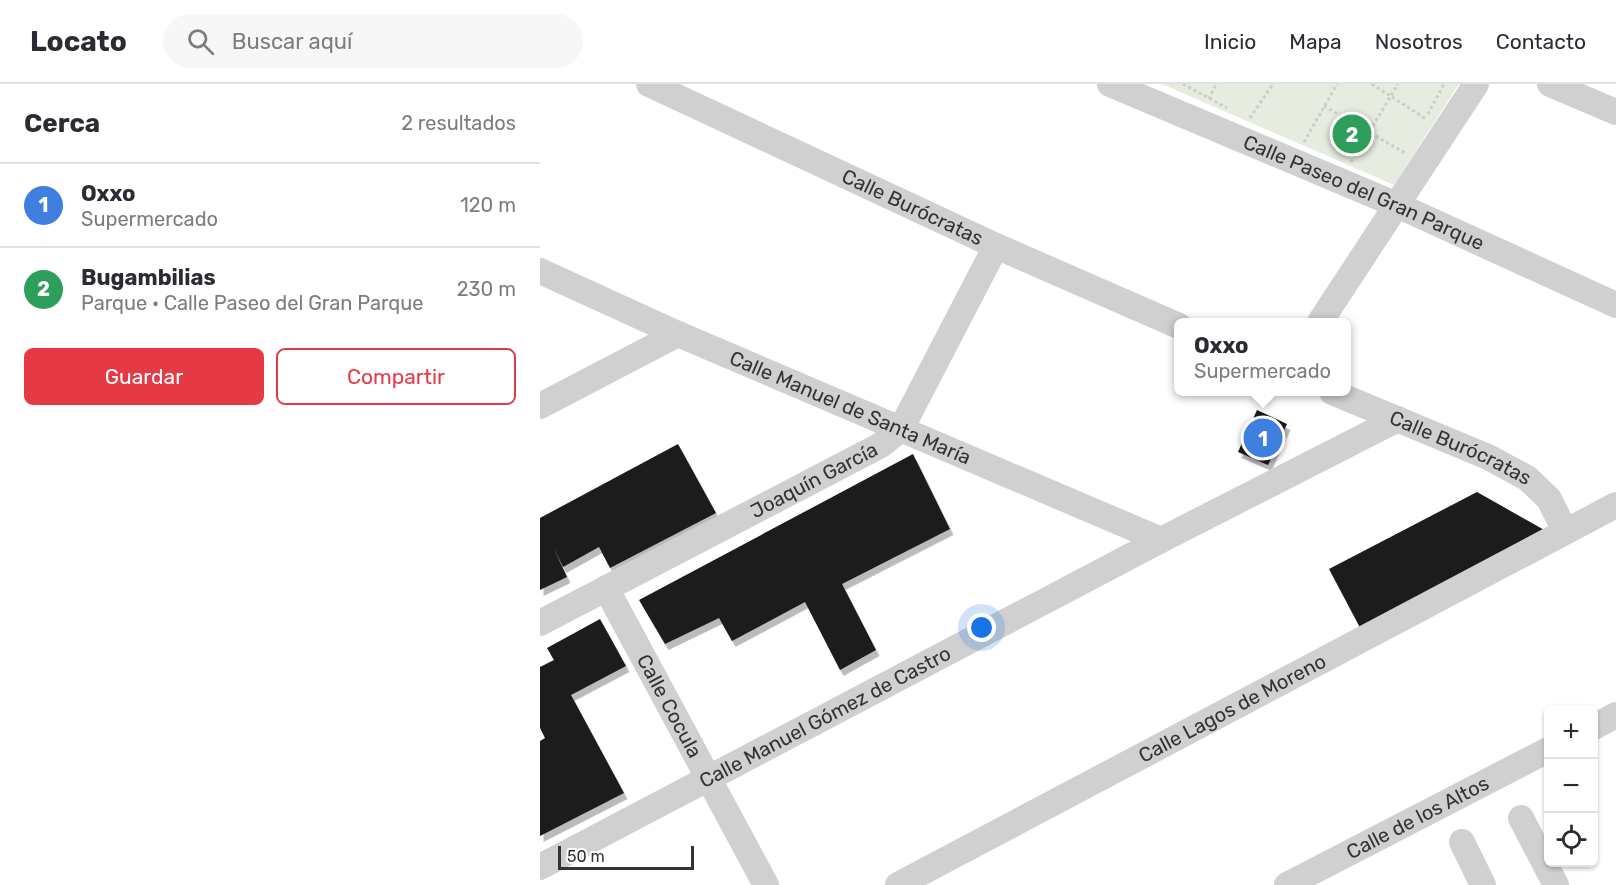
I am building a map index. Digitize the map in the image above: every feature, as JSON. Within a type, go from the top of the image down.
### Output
[{"type":"street","name":"Calle Burócratas","points":[[649,84],[678,90],[996,246],[1174,324]]},
{"type":"street","name":"Calle Paseo del Gran Parque","points":[[1110,84],[1397,205],[1616,305]]},
{"type":"street","points":[[1323,318],[1397,205],[1431,126],[1476,84]]},
{"type":"street","points":[[1550,84],[1616,112]]},
{"type":"street","name":"Joaquín García","points":[[540,623],[881,445],[901,429],[996,246]]},
{"type":"street","name":"Calle Manuel de Santa María","points":[[540,271],[678,334],[1161,540]]},
{"type":"street","points":[[540,406],[678,334]]},
{"type":"street","name":"Calle Burócratas","points":[[1342,396],[1527,478],[1549,499],[1565,531]]},
{"type":"street","name":"Calle Manuel Gómez de Castro","points":[[540,867],[1161,540],[1398,419]]},
{"type":"street","name":"Calle Lagos de Moreno","points":[[898,885],[1616,505]]},
{"type":"street","name":"Calle Cocula","points":[[606,588],[766,885]]},
{"type":"street","points":[[1598,724],[1616,715]]},
{"type":"street","name":"Calle de los Altos","points":[[1287,885],[1544,752]]},
{"type":"street","points":[[1521,818],[1556,885]]},
{"type":"street","points":[[1462,842],[1484,885]]},
{"type":"path","points":[[1183,84],[1229,109]]},
{"type":"path","points":[[1209,99],[1216,84]]},
{"type":"path","points":[[1250,118],[1273,84]]},
{"type":"path","points":[[1313,147],[1304,142],[1337,84]]},
{"type":"path","points":[[1372,84],[1431,126],[1442,85]]},
{"type":"path","points":[[1349,166],[1368,130],[1398,84]]},
{"type":"path","points":[[1324,106],[1412,158]]},
{"type":"path","points":[[1239,113],[1260,123]]},
{"type":"shaded area","points":[[1162,84],[1459,84],[1394,185]]},
{"type":"building","points":[[1257,410],[1287,424],[1268,465],[1238,452]]},
{"type":"building","points":[[678,444],[716,513],[610,568],[599,547],[563,567],[553,547],[567,577],[540,590],[540,518]]},
{"type":"building","points":[[913,454],[950,529],[842,584],[876,650],[840,670],[805,602],[732,641],[719,618],[665,644],[639,600]]},
{"type":"building","points":[[1477,492],[1555,536],[1365,637],[1329,569]]},
{"type":"building","points":[[600,619],[626,666],[571,695],[624,793],[540,836],[540,741],[545,738],[540,728],[540,667],[554,660],[547,648]]},
{"type":"place","name":"Bugambilias","points":[[1352,134]]},
{"type":"place","name":"Oxxo","points":[[1263,438]]}]
